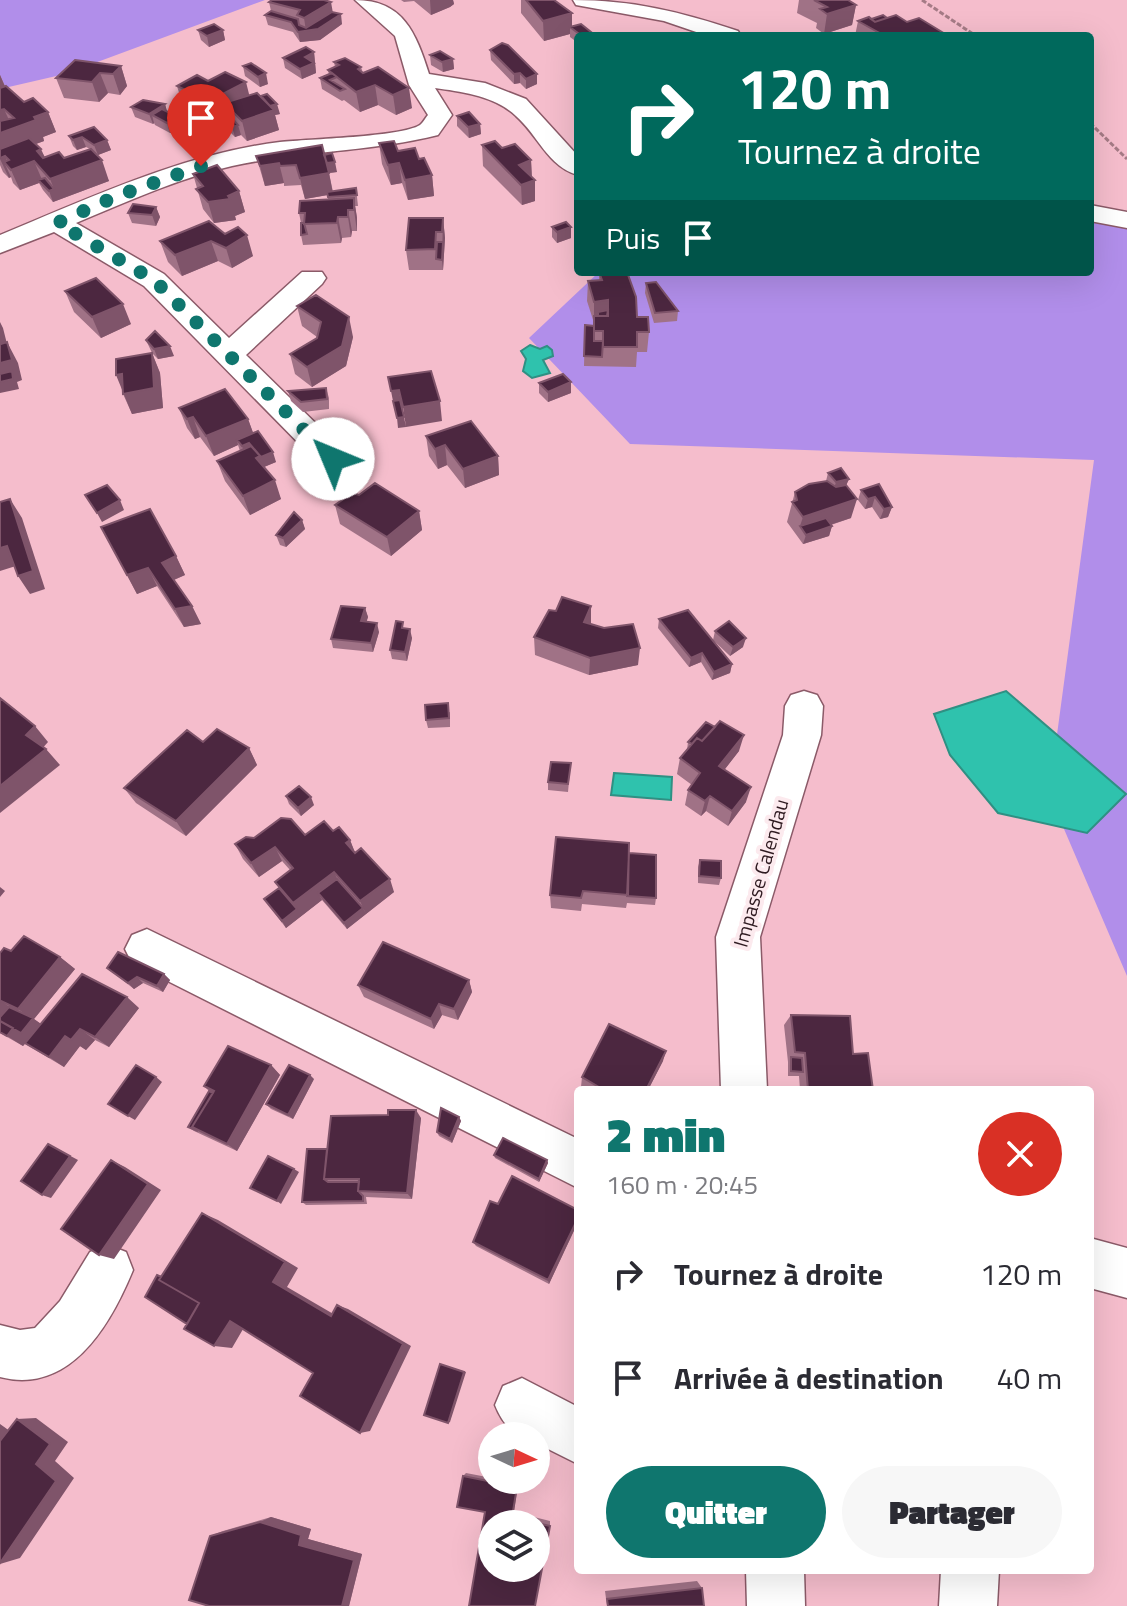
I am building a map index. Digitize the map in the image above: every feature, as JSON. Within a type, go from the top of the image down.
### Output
[{"type":"street","points":[[0,245],[117,196],[223,160],[421,133],[434,126],[440,115],[420,80],[405,33],[366,0]]},
{"type":"street","points":[[584,0],[668,15],[718,32]]},
{"type":"street","points":[[420,80],[460,85],[513,103],[526,111],[574,164]]},
{"type":"street","points":[[1094,214],[1127,220]]},
{"type":"street","points":[[11,217],[45,228],[154,280],[333,459]]},
{"type":"street","points":[[228,355],[312,278]]},
{"type":"street","name":"Impasse Calendau","points":[[744,1086],[738,937],[802,735],[804,706]]},
{"type":"street","points":[[147,949],[574,1162]]},
{"type":"street","points":[[1094,1264],[1127,1273]]},
{"type":"street","points":[[0,1351],[26,1356],[54,1349],[69,1333],[108,1270]]},
{"type":"street","points":[[522,1405],[574,1435]]},
{"type":"street","points":[[775,1574],[776,1606]]},
{"type":"street","points":[[968,1606],[970,1574]]},
{"type":"path","points":[[922,0],[970,32]]},
{"type":"path","points":[[1094,127],[1127,159]]},
{"type":"shaded area","points":[[0,0],[265,0],[65,74],[0,89]]},
{"type":"shaded area","points":[[1094,217],[1127,224],[1127,976],[1049,794],[1094,460],[630,444],[529,338],[595,276],[1094,276]]},
{"type":"shaded area","points":[[530,345],[540,349],[547,346],[552,350],[553,356],[543,360],[550,373],[532,378],[523,371],[526,359],[521,351]]},
{"type":"shaded area","points":[[1006,691],[1126,794],[1087,833],[998,813],[950,755],[934,714]]},
{"type":"shaded area","points":[[614,773],[672,777],[671,800],[611,795]]},
{"type":"building","points":[[526,0],[554,0],[572,13],[543,21]]},
{"type":"building","points":[[814,0],[848,0],[856,5],[827,14],[820,9],[827,7]]},
{"type":"building","points":[[269,2],[331,2],[304,18],[297,15],[300,10]]},
{"type":"building","points":[[271,11],[298,19],[299,25],[306,28],[332,12],[341,14],[318,29],[298,32],[291,22],[265,15]]},
{"type":"building","points":[[883,15],[887,18],[875,22],[871,19]]},
{"type":"building","points":[[896,15],[907,22],[919,18],[942,32],[878,32],[858,21],[869,17],[875,22]]},
{"type":"building","points":[[214,24],[223,30],[207,36],[198,30]]},
{"type":"building","points":[[581,24],[591,32],[577,32],[570,27]]},
{"type":"building","points":[[502,43],[508,45],[537,74],[526,79],[520,73],[514,74],[490,50]]},
{"type":"building","points":[[306,47],[314,52],[305,57],[314,63],[300,69],[283,58]]},
{"type":"building","points":[[440,51],[453,59],[442,62],[430,55]]},
{"type":"building","points":[[345,58],[361,67],[358,69],[363,73],[378,67],[409,88],[393,95],[375,85],[356,92],[328,70],[339,65],[334,62]]},
{"type":"building","points":[[75,60],[121,66],[113,74],[100,73],[92,82],[56,78]]},
{"type":"building","points":[[251,63],[266,73],[258,77],[243,66]]},
{"type":"building","points":[[225,72],[246,82],[217,97],[208,93],[194,94],[177,86],[197,75],[208,81]]},
{"type":"building","points":[[332,73],[337,77],[330,80],[345,89],[340,91],[320,78]]},
{"type":"building","points":[[6,86],[24,102],[33,98],[48,112],[34,117],[36,120],[0,133],[0,121],[14,118],[4,109],[0,110],[0,88]]},
{"type":"building","points":[[257,93],[274,110],[242,121],[224,103]]},
{"type":"building","points":[[267,94],[277,104],[270,106],[261,96]]},
{"type":"building","points":[[143,100],[165,104],[149,114],[131,107]]},
{"type":"building","points":[[162,109],[178,117],[167,123],[152,115]]},
{"type":"building","points":[[469,112],[480,124],[468,127],[457,116]]},
{"type":"building","points":[[231,117],[238,125],[232,127],[225,119]]},
{"type":"building","points":[[94,127],[107,140],[94,145],[82,137],[73,140],[69,136]]},
{"type":"building","points":[[29,138],[41,149],[37,151],[43,158],[59,152],[64,158],[91,149],[102,160],[50,179],[34,161],[11,170],[4,162],[9,160],[5,156],[0,158],[0,149]]},
{"type":"building","points":[[394,141],[398,151],[415,148],[419,159],[424,158],[432,175],[405,180],[399,163],[388,165],[379,143]]},
{"type":"building","points":[[495,141],[502,148],[515,144],[531,160],[519,165],[535,180],[521,185],[482,145]]},
{"type":"building","points":[[322,145],[329,173],[300,178],[296,165],[280,166],[279,163],[260,166],[256,156]]},
{"type":"building","points":[[332,153],[335,162],[327,163],[324,155]]},
{"type":"building","points":[[217,165],[239,191],[228,196],[230,199],[208,202],[196,189],[203,186],[193,174]]},
{"type":"building","points":[[45,178],[54,189],[49,191],[38,180]]},
{"type":"building","points":[[356,188],[357,195],[328,197],[327,192]]},
{"type":"building","points":[[354,198],[354,210],[348,210],[348,217],[338,217],[337,223],[304,224],[305,213],[299,213],[300,201]]},
{"type":"building","points":[[133,204],[156,207],[152,215],[128,213]]},
{"type":"building","points":[[409,218],[443,218],[442,232],[436,232],[435,249],[406,250]]},
{"type":"building","points":[[209,221],[225,234],[238,227],[247,235],[226,248],[211,241],[175,255],[160,241]]},
{"type":"building","points":[[566,222],[571,227],[557,232],[552,227]]},
{"type":"building","points":[[301,223],[304,223],[307,234],[301,235]]},
{"type":"building","points":[[437,242],[443,242],[442,260],[436,259]]},
{"type":"building","points":[[600,276],[628,276],[636,297],[637,317],[648,317],[649,332],[637,332],[637,347],[603,347],[603,331],[594,331],[594,316],[608,316],[608,300],[594,302],[588,281],[602,280]]},
{"type":"building","points":[[96,278],[123,304],[92,317],[65,291]]},
{"type":"building","points":[[656,282],[678,311],[655,313],[646,283]]},
{"type":"building","points":[[316,295],[349,317],[342,346],[307,367],[290,354],[317,338],[321,322],[297,306]]},
{"type":"building","points":[[608,310],[607,316],[598,316],[598,312]]},
{"type":"building","points":[[585,325],[594,326],[594,341],[603,341],[602,357],[584,356]]},
{"type":"building","points":[[155,331],[170,346],[154,349],[146,340]]},
{"type":"building","points":[[0,341],[1,344],[7,342],[12,360],[0,363]]},
{"type":"building","points":[[152,353],[154,388],[123,394],[122,374],[116,375],[116,359]]},
{"type":"building","points":[[12,371],[13,379],[0,382],[0,374]]},
{"type":"building","points":[[431,371],[440,401],[403,407],[399,390],[391,391],[388,377]]},
{"type":"building","points":[[563,374],[571,382],[548,392],[539,383]]},
{"type":"building","points":[[326,388],[327,399],[301,402],[288,391]]},
{"type":"building","points":[[225,389],[248,419],[206,436],[193,417],[187,419],[179,408]]},
{"type":"building","points":[[400,400],[404,417],[397,418],[393,401]]},
{"type":"building","points":[[471,421],[498,456],[463,469],[445,445],[435,449],[426,436]]},
{"type":"building","points":[[258,431],[273,452],[261,457],[249,443],[242,446],[237,440]]},
{"type":"building","points":[[251,446],[260,456],[256,458],[275,480],[243,496],[217,461]]},
{"type":"building","points":[[841,468],[849,479],[836,482],[828,473]]},
{"type":"building","points":[[827,481],[836,487],[846,485],[857,499],[803,517],[792,502],[797,500],[795,492],[809,484]]},
{"type":"building","points":[[375,483],[419,511],[387,537],[335,505],[352,493],[359,495]]},
{"type":"building","points":[[879,484],[892,507],[884,509],[875,497],[868,499],[861,490]]},
{"type":"building","points":[[107,485],[120,500],[97,513],[85,495]]},
{"type":"building","points":[[10,499],[33,571],[18,576],[7,546],[0,548],[0,502]]},
{"type":"building","points":[[150,509],[176,556],[162,563],[192,606],[175,609],[148,568],[127,575],[101,527]]},
{"type":"building","points":[[294,512],[302,520],[283,538],[276,535]]},
{"type":"building","points":[[826,518],[832,526],[806,535],[800,526]]},
{"type":"building","points":[[562,597],[591,606],[584,622],[604,628],[633,624],[640,648],[590,658],[534,637],[549,610],[556,611]]},
{"type":"building","points":[[341,606],[365,608],[361,621],[377,623],[371,643],[331,639]]},
{"type":"building","points":[[688,610],[732,664],[714,672],[702,653],[691,658],[659,619]]},
{"type":"building","points":[[396,621],[403,622],[402,628],[410,629],[405,652],[390,650]]},
{"type":"building","points":[[729,621],[746,638],[733,647],[715,631]]},
{"type":"building","points":[[0,698],[35,726],[26,735],[46,749],[0,786]]},
{"type":"building","points":[[448,703],[449,718],[426,720],[425,705]]},
{"type":"building","points":[[720,721],[744,735],[719,766],[751,787],[732,811],[710,796],[705,801],[688,790],[700,773],[680,758],[697,738],[702,741]]},
{"type":"building","points":[[706,722],[715,727],[702,741],[697,738],[692,744],[688,742]]},
{"type":"building","points":[[217,729],[249,748],[176,821],[124,788],[187,730],[203,742]]},
{"type":"building","points":[[551,762],[571,763],[568,784],[548,782]]},
{"type":"building","points":[[299,786],[311,797],[298,808],[286,796]]},
{"type":"building","points":[[281,818],[291,819],[305,835],[324,821],[333,831],[339,827],[350,840],[346,843],[355,853],[361,848],[390,879],[360,901],[334,872],[293,903],[275,882],[293,868],[275,847],[251,863],[235,844],[246,837],[254,838]]},
{"type":"building","points":[[556,837],[629,843],[628,895],[583,891],[581,898],[550,895]]},
{"type":"building","points":[[629,853],[656,855],[656,898],[627,896]]},
{"type":"building","points":[[700,860],[721,861],[721,878],[699,876]]},
{"type":"building","points":[[337,879],[363,908],[344,923],[318,893]]},
{"type":"building","points":[[279,888],[297,909],[282,921],[264,899]]},
{"type":"building","points":[[24,936],[60,957],[18,1009],[0,1002],[0,953],[4,948],[11,951]]},
{"type":"building","points":[[383,942],[469,980],[454,1009],[439,1004],[431,1019],[358,985]]},
{"type":"building","points":[[118,952],[164,974],[157,986],[137,977],[128,983],[107,968]]},
{"type":"building","points":[[82,974],[127,997],[95,1037],[80,1029],[71,1040],[65,1036],[49,1057],[25,1043]]},
{"type":"building","points":[[9,1007],[33,1018],[21,1033],[0,1021]]},
{"type":"building","points":[[791,1015],[850,1016],[853,1054],[868,1053],[872,1086],[808,1086],[805,1053],[795,1052]]},
{"type":"building","points":[[0,1021],[13,1028],[7,1036],[0,1032]]},
{"type":"building","points":[[609,1024],[666,1051],[648,1086],[597,1086],[582,1077]]},
{"type":"building","points":[[228,1046],[271,1065],[227,1144],[192,1127],[214,1091],[204,1086]]},
{"type":"building","points":[[791,1057],[802,1058],[803,1072],[791,1071]]},
{"type":"building","points":[[136,1065],[156,1077],[128,1116],[108,1104]]},
{"type":"building","points":[[289,1065],[310,1075],[288,1115],[266,1104]]},
{"type":"building","points":[[209,1091],[213,1093],[192,1127],[198,1131],[188,1127]]},
{"type":"building","points":[[441,1108],[459,1117],[450,1139],[437,1132]]},
{"type":"building","points":[[388,1110],[416,1110],[407,1193],[358,1191],[359,1179],[324,1179],[331,1116],[388,1115]]},
{"type":"building","points":[[503,1138],[547,1160],[539,1179],[494,1155]]},
{"type":"building","points":[[48,1144],[70,1156],[42,1195],[21,1181]]},
{"type":"building","points":[[307,1149],[327,1149],[324,1179],[328,1182],[359,1182],[358,1191],[363,1201],[302,1202]]},
{"type":"building","points":[[268,1156],[294,1169],[277,1201],[250,1188]]},
{"type":"building","points":[[111,1160],[148,1184],[99,1255],[61,1229]]},
{"type":"building","points":[[512,1176],[574,1208],[574,1226],[548,1280],[473,1242],[490,1201],[498,1204]]},
{"type":"building","points":[[202,1213],[285,1262],[273,1282],[331,1316],[337,1305],[403,1344],[360,1433],[300,1396],[313,1373],[230,1321],[214,1346],[184,1329],[199,1303],[159,1280]]},
{"type":"building","points":[[157,1275],[161,1277],[159,1280],[199,1303],[187,1324],[145,1297]]},
{"type":"building","points":[[440,1364],[464,1372],[448,1423],[424,1415]]},
{"type":"building","points":[[17,1419],[50,1444],[36,1464],[56,1481],[0,1563],[0,1441]]},
{"type":"building","points":[[463,1476],[478,1479],[478,1494],[516,1494],[513,1510],[478,1511],[457,1507]]},
{"type":"building","points":[[260,1522],[301,1535],[299,1545],[354,1560],[342,1606],[209,1606],[189,1600],[210,1536]]},
{"type":"building","points":[[478,1553],[478,1582],[540,1582],[535,1606],[469,1606]]},
{"type":"building","points":[[702,1588],[704,1606],[608,1606],[607,1599]]},
{"type":"route","points":[[201,166],[117,196],[57,223],[130,263],[154,280],[333,459]]}]
